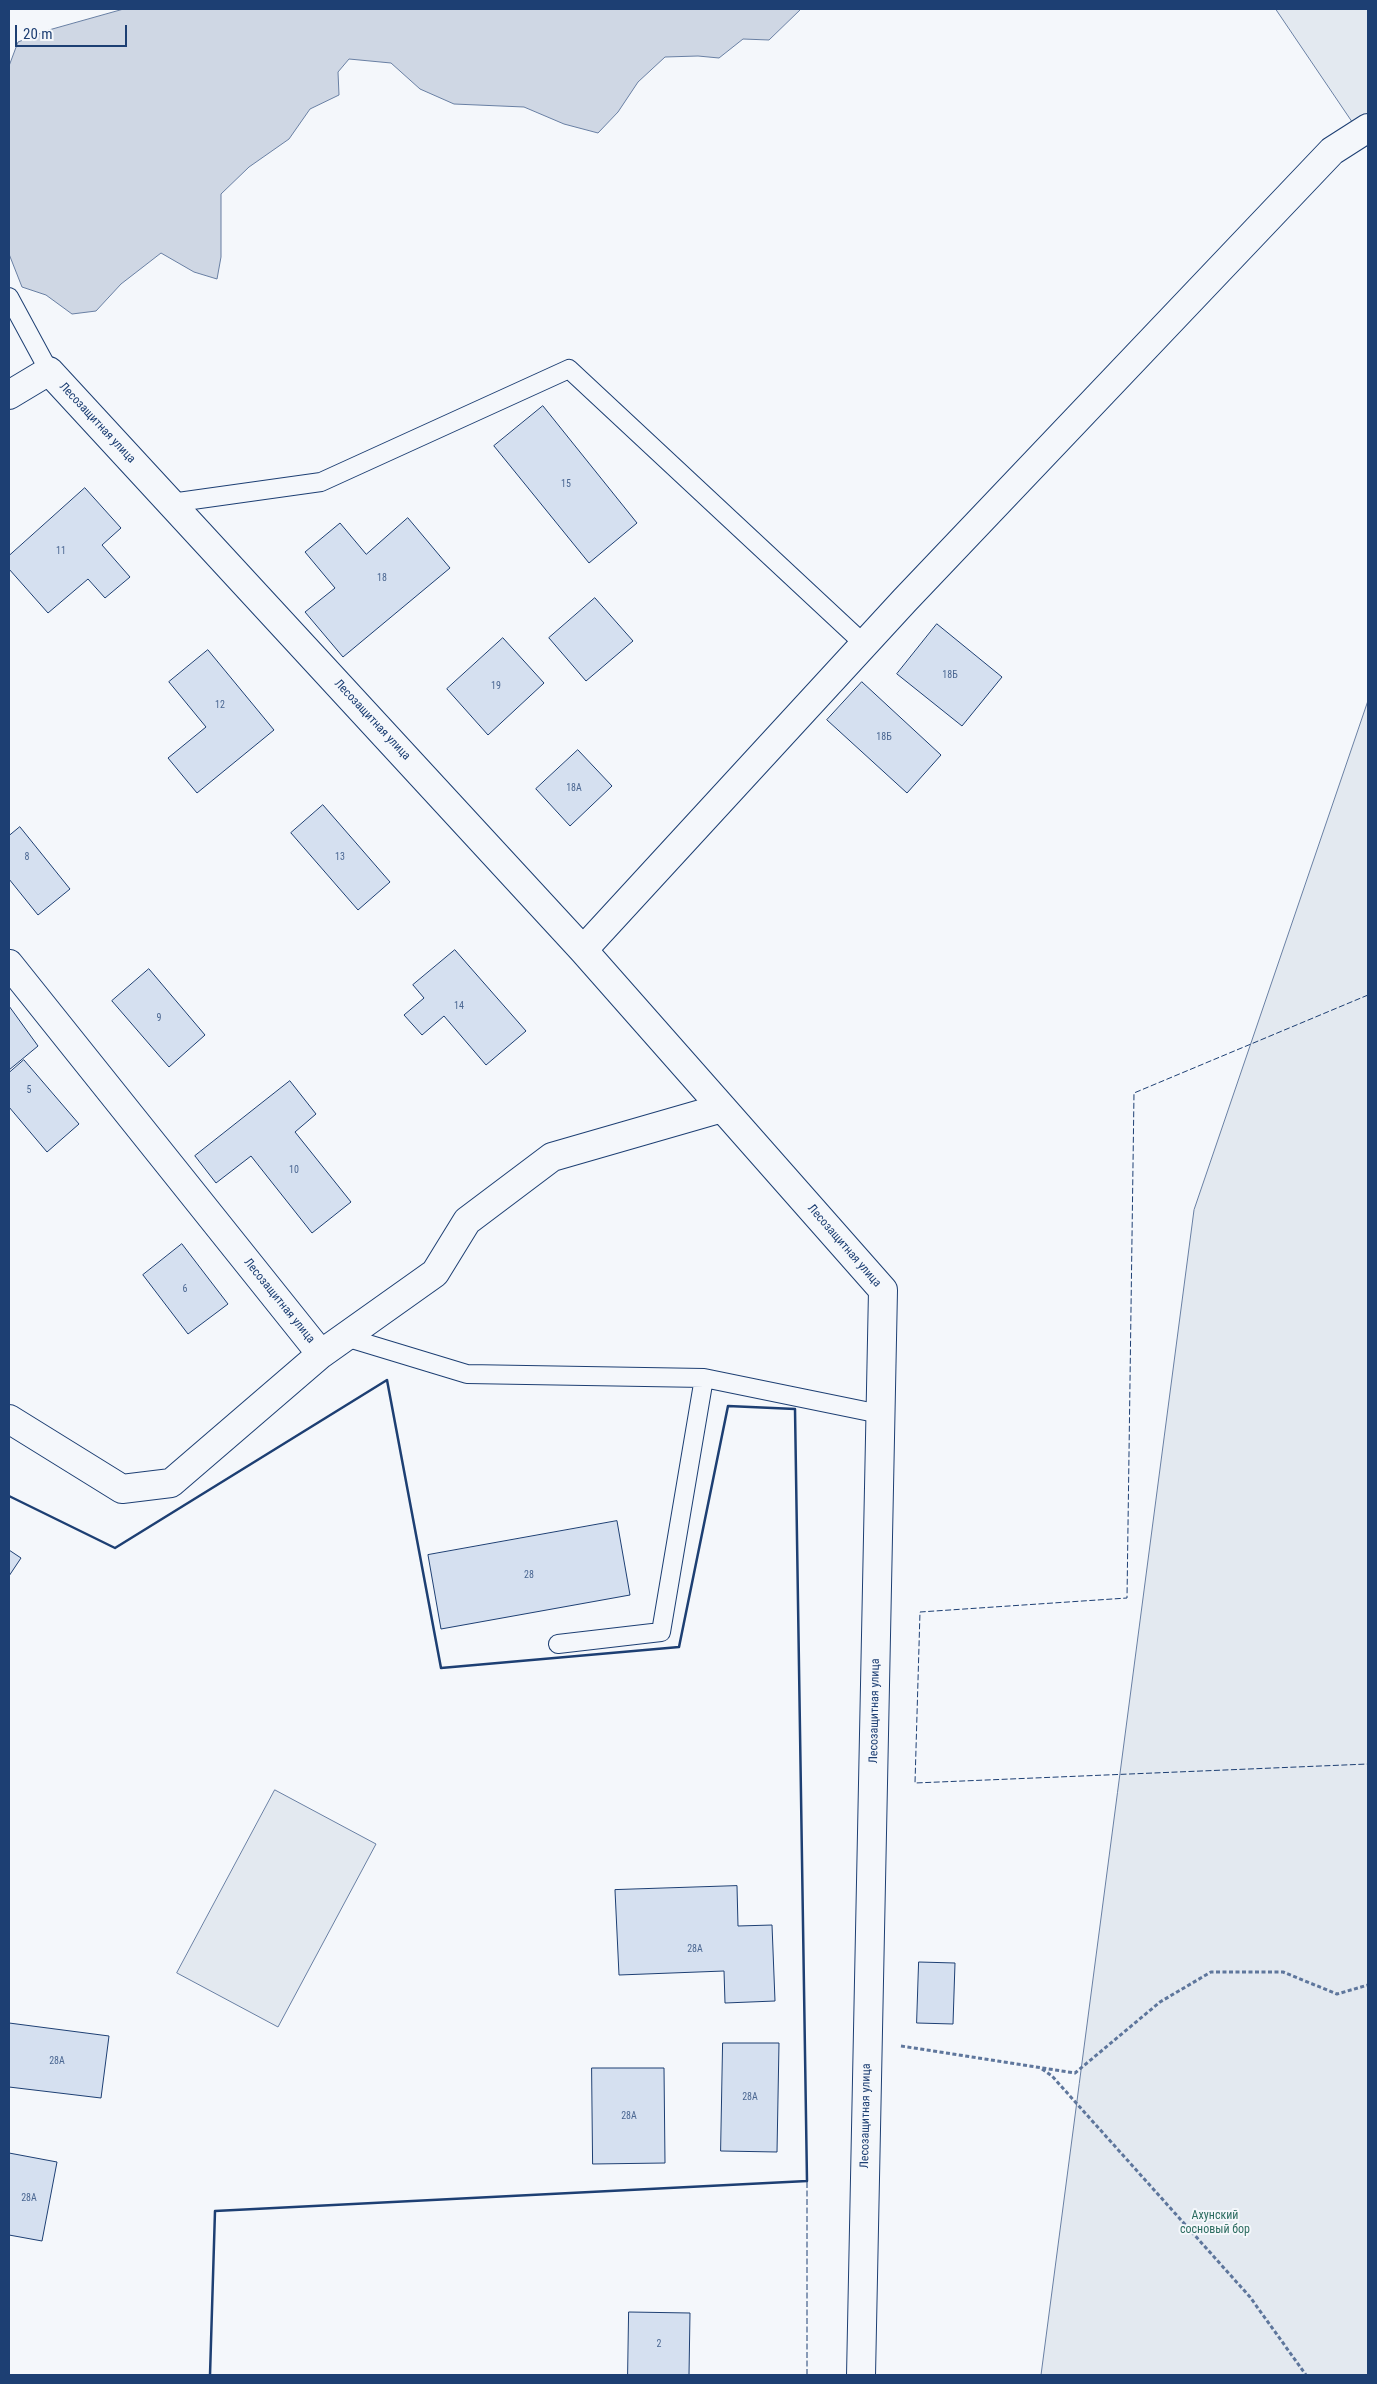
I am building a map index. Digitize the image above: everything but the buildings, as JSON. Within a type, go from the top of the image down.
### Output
[{"type":"street","points":[[583,950],[864,644],[1332,151],[1368,128]]},
{"type":"street","name":"Лесозащитная улица","points":[[9,395],[49,370],[583,950],[883,1290],[861,2375]]},
{"type":"street","name":"Лесозащитная улица","points":[[9,964],[321,1354],[435,1273],[467,1221],[552,1157],[722,1108]]},
{"type":"street","points":[[9,1419],[122,1489],[171,1482],[321,1354]]},
{"type":"lane","points":[[9,297],[49,370]]},
{"type":"lane","points":[[171,503],[321,482],[569,369],[864,644]]},
{"type":"lane","points":[[344,1337],[467,1374],[704,1378],[880,1414]]},
{"type":"lane","points":[[558,1644],[661,1632],[704,1378]]},
{"type":"path","points":[[868,2041],[1076,2073],[1160,2002],[1211,1972],[1283,1972],[1337,1994],[1368,1985]]},
{"type":"path","points":[[1039,2067],[1052,2076],[1250,2297],[1306,2375]]},
{"type":"green space","points":[[1276,9],[1368,9],[1368,145]]},
{"type":"green space","name":"Ахунский сосновый бор","points":[[1368,701],[1368,2375],[1041,2375],[1194,1210]]},
{"type":"green space","points":[[275,1790],[376,1844],[278,2027],[177,1973]]},
{"type":"shaded area","points":[[124,9],[801,9],[769,40],[743,39],[719,58],[698,56],[665,57],[638,82],[618,112],[598,133],[564,124],[524,107],[454,104],[420,89],[391,63],[349,59],[338,72],[339,95],[310,109],[289,139],[249,167],[221,194],[221,257],[217,279],[194,272],[161,253],[121,284],[96,311],[72,314],[46,295],[22,287],[9,254],[9,66],[18,42],[49,30]]},
{"type":"fence","points":[[1368,995],[1134,1093],[1127,1598],[920,1612],[915,1783],[1368,1764]]},
{"type":"fence","points":[[807,2181],[807,2375]]},
{"type":"wall","points":[[9,1496],[115,1548],[387,1380],[441,1668],[679,1647],[728,1406],[795,1409],[807,2181],[215,2211],[210,2375]]}]
